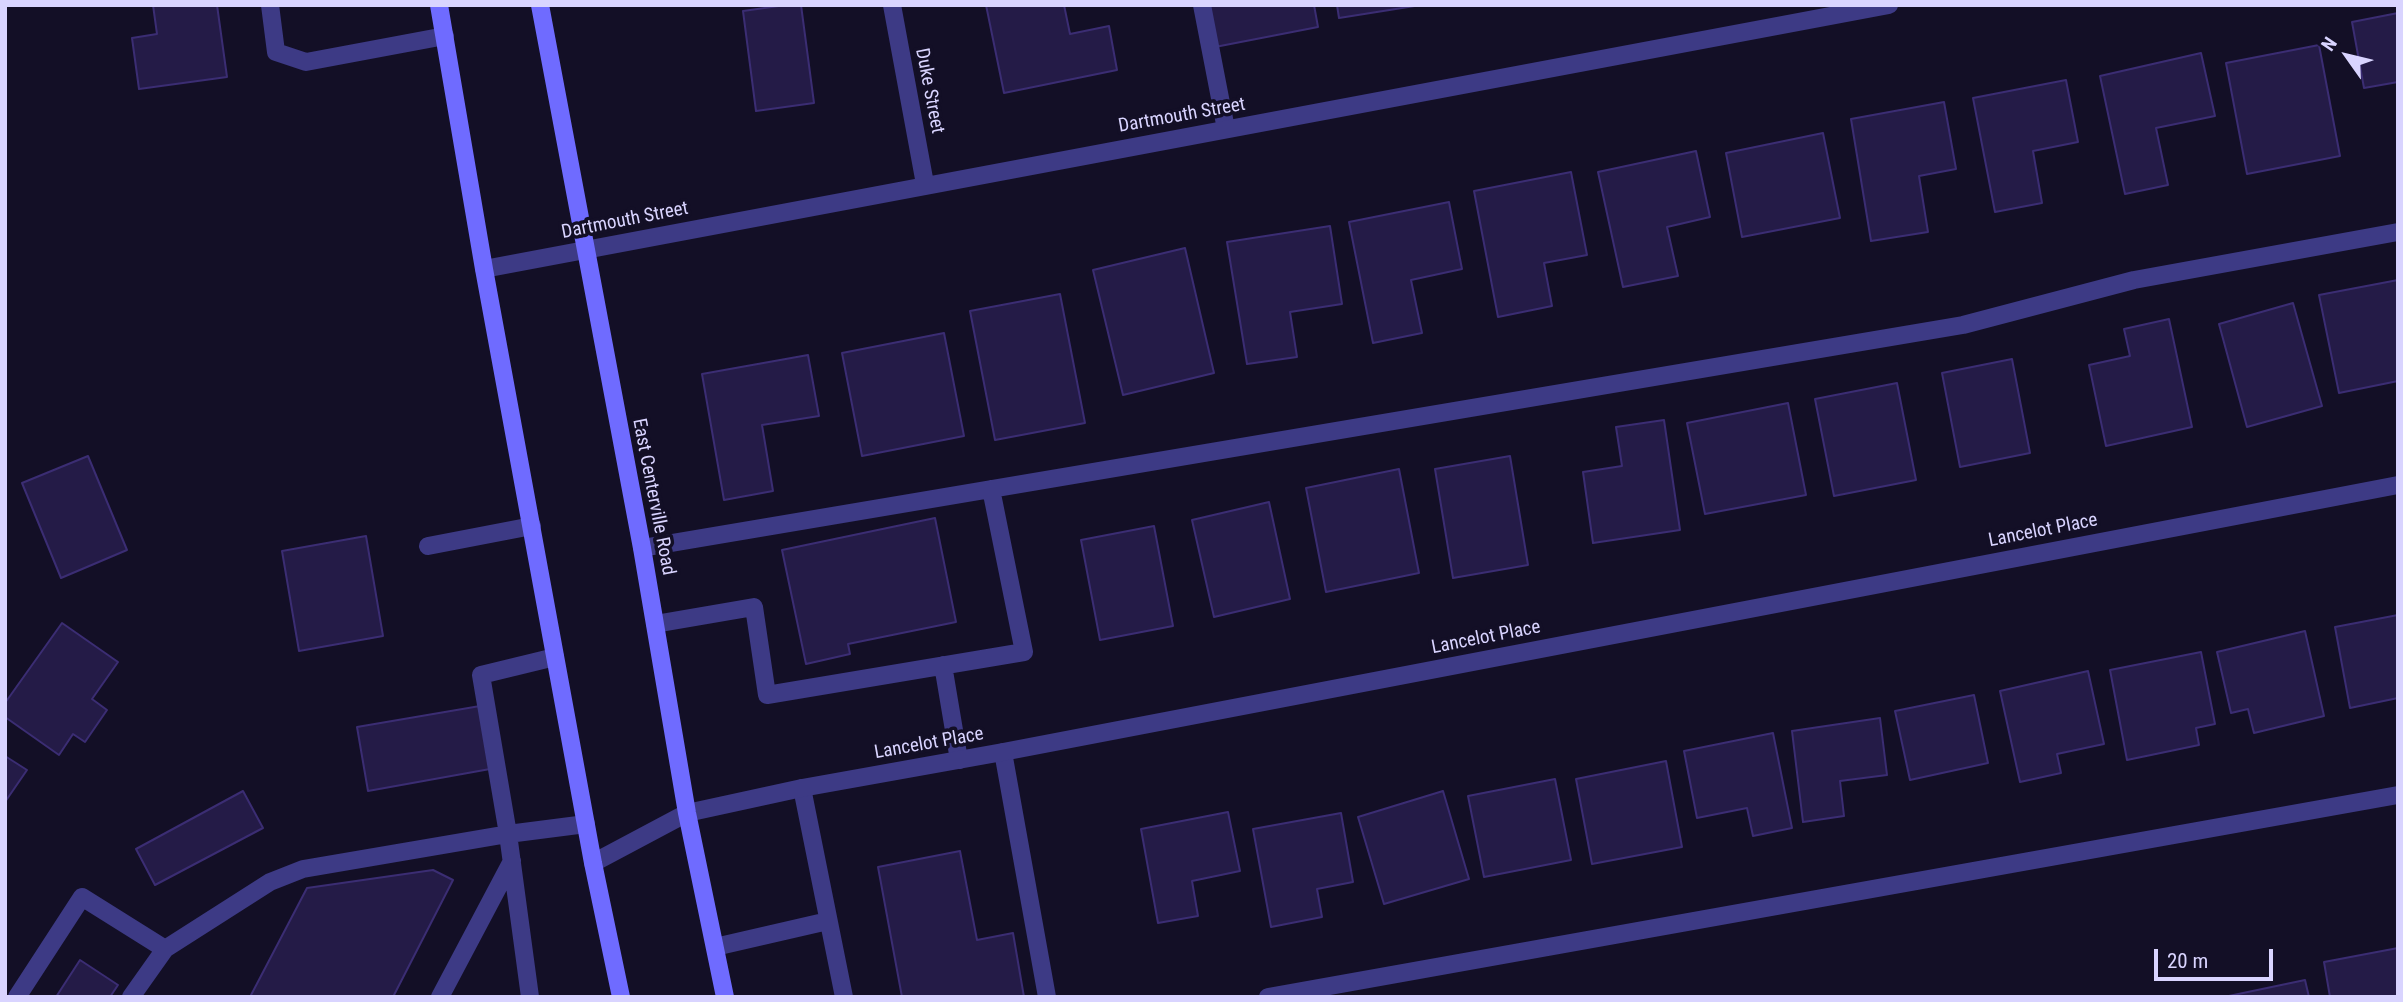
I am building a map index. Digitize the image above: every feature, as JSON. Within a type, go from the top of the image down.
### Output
[{"type":"main road","points":[[439,5],[555,657],[621,997]]},
{"type":"main road","name":"East Centerville Road","points":[[540,5],[642,548],[687,813],[725,997]]},
{"type":"street","points":[[270,5],[276,52],[306,62],[445,36]]},
{"type":"street","name":"Duke Street","points":[[892,5],[925,184]]},
{"type":"street","points":[[1202,5],[1226,129]]},
{"type":"street","name":"Dartmouth Street","points":[[484,269],[1889,5]]},
{"type":"street","points":[[642,548],[1963,325],[2134,280],[2398,232]]},
{"type":"street","name":"Lancelot Place","points":[[593,863],[687,813],[802,788],[1003,752],[2398,485]]},
{"type":"street","points":[[655,624],[754,607],[768,695],[1024,652],[991,489]]},
{"type":"street","points":[[428,546],[531,526]]},
{"type":"street","points":[[530,997],[508,834],[481,675],[555,657]]},
{"type":"street","points":[[943,665],[959,760]]},
{"type":"street","points":[[1003,752],[1048,997]]},
{"type":"street","points":[[802,788],[844,997]]},
{"type":"street","points":[[1268,997],[2398,795]]},
{"type":"street","points":[[131,997],[165,948],[270,882],[303,869],[508,834],[586,824]]},
{"type":"street","points":[[440,997],[512,861]]},
{"type":"street","points":[[18,997],[82,897],[165,948]]},
{"type":"street","points":[[715,947],[828,921]]},
{"type":"building","points":[[153,5],[217,5],[227,77],[139,89],[132,38],[157,34]]},
{"type":"building","points":[[801,5],[814,103],[756,111],[743,11]]},
{"type":"building","points":[[986,5],[1064,5],[1070,34],[1109,26],[1117,70],[1004,93]]},
{"type":"building","points":[[1207,5],[1314,5],[1318,27],[1215,47]]},
{"type":"building","points":[[1337,5],[1421,5],[1339,18]]},
{"type":"building","points":[[2398,13],[2398,82],[2364,88],[2352,22]]},
{"type":"building","points":[[2319,45],[2340,156],[2247,174],[2226,63]]},
{"type":"building","points":[[2201,53],[2215,116],[2156,128],[2168,185],[2125,194],[2100,76]]},
{"type":"building","points":[[2066,80],[2078,142],[2033,151],[2042,203],[1995,212],[1973,98]]},
{"type":"building","points":[[1944,102],[1956,169],[1919,176],[1928,232],[1871,241],[1851,119]]},
{"type":"building","points":[[1823,133],[1840,218],[1742,237],[1726,153]]},
{"type":"building","points":[[1696,151],[1710,217],[1667,227],[1678,276],[1623,287],[1598,172]]},
{"type":"building","points":[[1571,172],[1587,255],[1544,263],[1552,306],[1498,317],[1474,191]]},
{"type":"building","points":[[1449,202],[1462,269],[1411,280],[1422,333],[1373,343],[1349,222]]},
{"type":"building","points":[[1330,226],[1342,304],[1290,312],[1297,357],[1247,364],[1227,242]]},
{"type":"building","points":[[1185,248],[1214,373],[1123,395],[1093,270]]},
{"type":"building","points":[[2398,280],[2398,381],[2339,393],[2319,295]]},
{"type":"building","points":[[1060,294],[1085,423],[995,440],[970,311]]},
{"type":"building","points":[[2293,303],[2322,406],[2247,427],[2219,324]]},
{"type":"building","points":[[2169,319],[2192,427],[2106,446],[2089,365],[2130,356],[2124,329]]},
{"type":"building","points":[[944,333],[964,436],[862,456],[842,353]]},
{"type":"building","points":[[808,355],[819,416],[762,425],[773,491],[724,500],[702,374]]},
{"type":"building","points":[[2012,359],[2030,453],[1960,467],[1942,373]]},
{"type":"building","points":[[1897,383],[1916,480],[1834,496],[1815,399]]},
{"type":"building","points":[[1788,403],[1806,495],[1705,514],[1687,423]]},
{"type":"building","points":[[1664,420],[1680,530],[1593,543],[1583,472],[1622,466],[1616,427]]},
{"type":"building","points":[[88,456],[127,550],[61,578],[22,483]]},
{"type":"building","points":[[1510,456],[1528,565],[1453,578],[1435,469]]},
{"type":"building","points":[[1399,469],[1419,573],[1326,592],[1306,488]]},
{"type":"building","points":[[1269,502],[1290,599],[1214,617],[1192,520]]},
{"type":"building","points":[[935,518],[956,622],[848,644],[850,654],[806,664],[782,550]]},
{"type":"building","points":[[1154,526],[1173,626],[1100,640],[1081,540]]},
{"type":"building","points":[[366,536],[383,636],[299,651],[282,551]]},
{"type":"building","points":[[2398,615],[2398,698],[2350,708],[2335,627]]},
{"type":"building","points":[[62,623],[118,662],[92,699],[107,710],[85,742],[73,734],[59,755],[5,717],[5,703]]},
{"type":"building","points":[[2305,631],[2324,716],[2254,733],[2248,709],[2231,713],[2217,652]]},
{"type":"building","points":[[2201,652],[2215,724],[2196,728],[2199,745],[2127,760],[2110,670]]},
{"type":"building","points":[[2088,671],[2104,744],[2057,754],[2061,773],[2020,782],[2000,691]]},
{"type":"building","points":[[1974,695],[1988,763],[1910,780],[1895,711]]},
{"type":"building","points":[[480,706],[490,769],[368,791],[357,727]]},
{"type":"building","points":[[1880,718],[1887,775],[1840,781],[1844,816],[1803,822],[1792,731]]},
{"type":"building","points":[[1773,733],[1792,828],[1753,836],[1747,808],[1697,818],[1684,751]]},
{"type":"building","points":[[5,756],[27,770],[5,802]]},
{"type":"building","points":[[1666,761],[1682,847],[1592,864],[1576,779]]},
{"type":"building","points":[[1555,779],[1571,860],[1484,877],[1468,796]]},
{"type":"building","points":[[243,791],[263,828],[155,885],[136,849]]},
{"type":"building","points":[[1443,791],[1469,879],[1384,904],[1358,817]]},
{"type":"building","points":[[1228,812],[1240,871],[1192,881],[1198,916],[1158,923],[1141,829]]},
{"type":"building","points":[[1341,813],[1353,882],[1317,889],[1322,917],[1271,927],[1253,829]]},
{"type":"building","points":[[960,851],[977,940],[1013,933],[1024,997],[902,997],[878,867]]},
{"type":"building","points":[[433,870],[453,880],[393,997],[250,997],[307,888]]},
{"type":"building","points":[[2398,948],[2398,997],[2330,997],[2324,962]]},
{"type":"building","points":[[80,960],[118,985],[110,997],[56,997]]},
{"type":"building","points":[[2305,980],[2309,997],[2224,997]]}]
